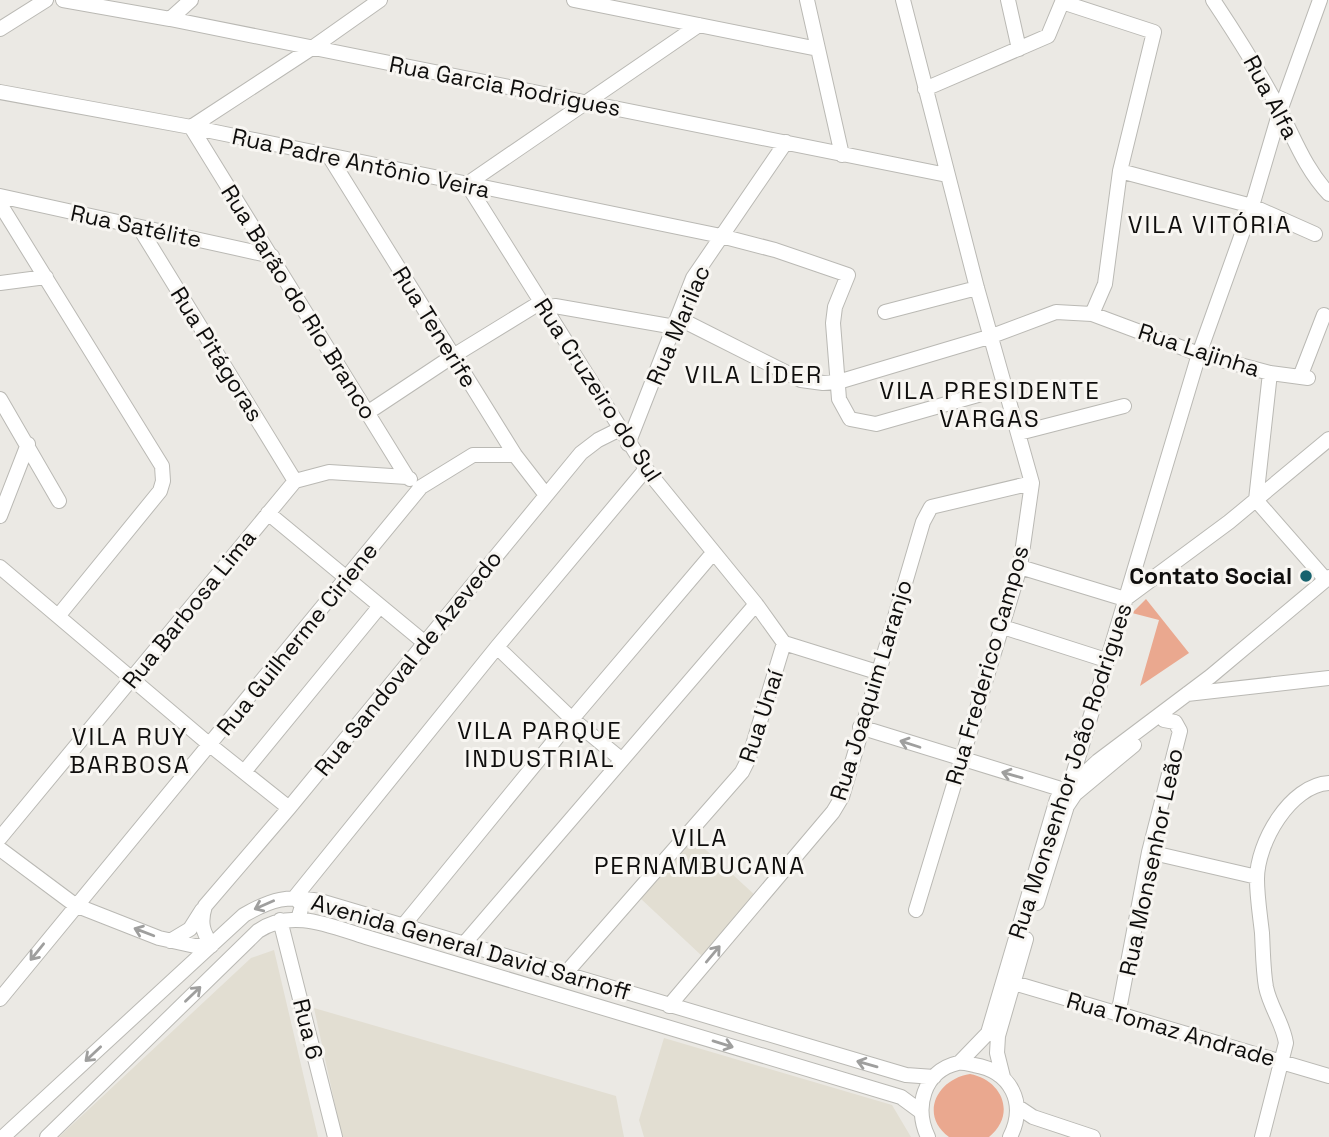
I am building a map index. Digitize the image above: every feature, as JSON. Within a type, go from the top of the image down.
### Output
[{"type":"street","points":[[0,29],[46,0]]},
{"type":"street","name":"Rua Garcia Rodrigues","points":[[63,0],[170,19],[947,175]]},
{"type":"street","points":[[170,19],[191,0]]},
{"type":"street","points":[[191,127],[380,0]]},
{"type":"street","points":[[574,0],[818,49]]},
{"type":"street","points":[[807,0],[842,155]]},
{"type":"street","name":"Rua Frederico Campos","points":[[903,0],[977,288],[1032,484],[1020,567],[916,910]]},
{"type":"street","points":[[1008,0],[1019,49]]},
{"type":"street","name":"Rua Alfa","points":[[1213,0],[1245,48],[1280,111],[1303,160],[1329,194]]},
{"type":"street","name":"Rua Monsenhor João Rodrigues","points":[[1018,1107],[1015,1096],[1003,1077],[997,1053],[998,1036],[1067,806],[1106,660],[1199,354],[1252,206],[1280,111],[1320,0]]},
{"type":"street","points":[[925,89],[1048,36],[1063,1],[1154,32],[1120,171],[1105,284],[1092,314]]},
{"type":"street","points":[[467,184],[699,25]]},
{"type":"street","name":"Rua Padre Antônio Veira","points":[[0,92],[191,127],[721,236],[775,250],[848,275],[835,307],[833,323],[838,382]]},
{"type":"street","name":"Rua Barão do Rio Branco","points":[[191,127],[407,477]]},
{"type":"street","name":"Rua Marilac","points":[[628,444],[693,278],[786,142]]},
{"type":"street","name":"Rua Tenerife","points":[[329,156],[514,455],[547,495]]},
{"type":"street","points":[[1120,171],[1252,206],[1315,234]]},
{"type":"street","name":"Rua Cruzeiro do Sul","points":[[467,184],[628,444],[784,643]]},
{"type":"street","name":"Rua Satélite","points":[[0,196],[272,256]]},
{"type":"street","points":[[0,204],[162,466],[163,481],[160,491],[59,615]]},
{"type":"street","name":"Rua Pitágoras","points":[[139,227],[295,481]]},
{"type":"street","points":[[0,283],[46,277]]},
{"type":"street","points":[[885,312],[977,288]]},
{"type":"street","points":[[368,413],[453,356],[544,305]]},
{"type":"street","name":"Rua Lajinha","points":[[544,305],[676,322],[801,380],[823,383],[838,382],[992,336],[1056,312],[1092,314],[1199,354],[1270,373],[1304,377],[1324,315]]},
{"type":"street","points":[[1070,790],[1164,720],[1211,676],[1327,578],[1256,500],[1270,373]]},
{"type":"street","points":[[838,382],[839,399],[850,419],[876,424],[1006,387]]},
{"type":"street","points":[[0,400],[59,501]]},
{"type":"street","points":[[1019,433],[1124,405]]},
{"type":"street","name":"Rua Sandoval de Azevedo","points":[[170,941],[190,929],[205,906],[581,453],[598,440],[620,429]]},
{"type":"street","points":[[1020,567],[1125,599],[1256,500],[1329,439]]},
{"type":"street","points":[[0,516],[4,497],[28,444]]},
{"type":"street","name":"Rua Guilherme Ciriene","points":[[0,999],[421,487],[473,455],[514,455]]},
{"type":"street","points":[[298,919],[302,906],[295,897],[497,647],[646,469]]},
{"type":"street","points":[[295,481],[330,472],[407,477],[421,487]]},
{"type":"street","name":"Rua Barbosa Lima","points":[[0,838],[295,481]]},
{"type":"street","name":"Rua Joaquim Laranjo","points":[[669,1006],[834,812],[842,797],[877,671],[923,522],[931,507],[1032,484]]},
{"type":"street","points":[[268,513],[425,643]]},
{"type":"street","points":[[402,927],[713,552]]},
{"type":"street","points":[[0,567],[210,745],[289,808]]},
{"type":"street","points":[[463,945],[756,604]]},
{"type":"street","points":[[244,772],[380,606]]},
{"type":"street","points":[[1003,627],[1106,660]]},
{"type":"street","points":[[784,643],[877,671]]},
{"type":"street","name":"Rua Unaí","points":[[565,974],[742,772],[750,758],[784,643]]},
{"type":"street","points":[[497,647],[572,719],[622,760]]},
{"type":"street","points":[[1070,790],[1098,761],[1193,694],[1329,678]]},
{"type":"street","name":"Rua Monsenhor Leão","points":[[1118,1015],[1149,852],[1180,731],[1175,722],[1164,720]]},
{"type":"street","points":[[860,727],[960,760],[1070,790]]},
{"type":"street","points":[[1081,751],[1084,759],[1098,761]]},
{"type":"street","points":[[1262,1137],[1286,1043],[1266,990],[1256,877],[1274,823],[1294,798],[1318,784],[1329,783]]},
{"type":"street","name":"Rua Monsenhor João Rodrigues","points":[[934,1077],[960,1062],[988,1033],[1057,799],[1070,790]]},
{"type":"street","points":[[0,849],[75,905],[170,941],[214,943],[222,947],[224,964]]},
{"type":"street","points":[[1149,852],[1256,877]]},
{"type":"street","name":"Avenida General David Sarnoff","points":[[1,1137],[244,915],[265,903],[295,897],[320,901],[906,1075],[934,1077]]},
{"type":"street","points":[[205,906],[214,943]]},
{"type":"street","name":"Avenida General David Sarnoff","points":[[47,1137],[258,931],[280,920],[298,919],[355,933],[901,1097],[920,1111]]},
{"type":"street","name":"Rua 6","points":[[280,920],[335,1137]]},
{"type":"street","name":"Rua Tomaz Andrade","points":[[1014,983],[1329,1076]]},
{"type":"street","points":[[960,1062],[989,1067],[1003,1077]]},
{"type":"street","points":[[928,1137],[922,1125],[920,1111],[924,1093],[934,1077]]},
{"type":"street","points":[[1010,1137],[1016,1126],[1018,1107],[1033,1117],[1093,1137]]},
{"type":"shaded area","points":[[1146,599],[1189,653],[1140,686],[1159,620],[1132,613]]},
{"type":"shaded area","points":[[694,839],[757,897],[702,956],[640,898]]},
{"type":"shaded area","points":[[274,950],[318,1137],[59,1137],[251,958]]},
{"type":"shaded area","points":[[314,1008],[616,1096],[624,1137],[342,1137]]},
{"type":"shaded area","points":[[664,1038],[892,1105],[911,1137],[644,1137],[639,1120]]},
{"type":"shaded area","points":[[970,1074],[981,1077],[997,1091],[1004,1109],[1002,1118],[998,1128],[989,1137],[949,1137],[935,1119],[936,1099],[949,1083]]},
{"type":"place","name":"Contato Social","points":[[1306,576]]},
{"type":"district","name":"VILA VITÓRIA","points":[[1210,224]]},
{"type":"district","name":"VILA LÍDER","points":[[754,374]]},
{"type":"district","name":"VILA PRESIDENTE VARGAS","points":[[990,404]]},
{"type":"district","name":"VILA PARQUE INDUSTRIAL","points":[[540,744]]},
{"type":"district","name":"VILA RUY BARBOSA","points":[[130,750]]},
{"type":"district","name":"VILA PERNAMBUCANA","points":[[700,851]]}]
